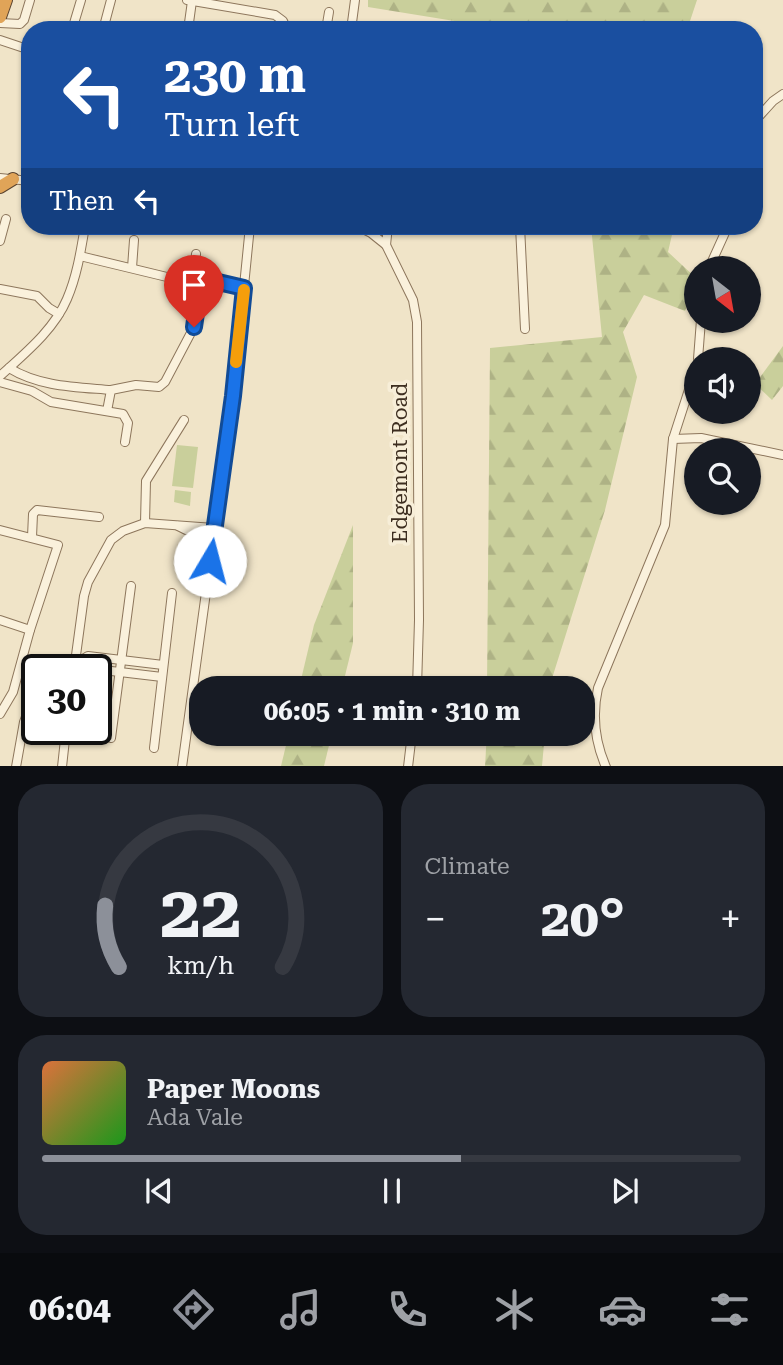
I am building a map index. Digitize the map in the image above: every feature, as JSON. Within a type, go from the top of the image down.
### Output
[{"type":"highway","points":[[0,17],[6,0]]},
{"type":"highway","points":[[0,187],[7,178]]},
{"type":"street","points":[[21,21],[30,0]]},
{"type":"street","points":[[75,21],[81,0]]},
{"type":"street","points":[[105,21],[111,0]]},
{"type":"street","points":[[187,0],[212,2],[275,15],[283,21]]},
{"type":"street","points":[[352,21],[355,0]]},
{"type":"street","points":[[189,21],[192,1]]},
{"type":"street","points":[[327,21],[328,12]]},
{"type":"street","points":[[0,23],[20,24],[21,22]]},
{"type":"street","points":[[0,40],[21,47]]},
{"type":"street","points":[[763,112],[783,94]]},
{"type":"street","points":[[0,241],[6,219]]},
{"type":"street","points":[[0,376],[59,314],[68,298],[84,235]]},
{"type":"street","points":[[182,766],[233,396],[249,235]]},
{"type":"street","points":[[374,235],[386,245]]},
{"type":"street","points":[[386,245],[387,235]]},
{"type":"street","points":[[520,235],[525,329]]},
{"type":"street","points":[[714,256],[724,235]]},
{"type":"street","points":[[132,268],[134,240]]},
{"type":"street","name":"Edgemont Road","points":[[386,245],[413,300],[417,322],[417,676]]},
{"type":"street","points":[[9,368],[20,375],[49,384],[111,390],[136,385],[159,387],[165,382],[194,327],[196,254]]},
{"type":"street","points":[[80,256],[196,284],[214,281],[244,288]]},
{"type":"street","points":[[0,289],[37,296],[48,308],[59,314]]},
{"type":"street","points":[[0,382],[32,391],[51,402],[123,414],[128,423],[125,442]]},
{"type":"street","points":[[107,411],[111,390]]},
{"type":"street","points":[[606,766],[598,750],[594,705],[606,664],[665,525],[673,439],[684,405]]},
{"type":"street","points":[[145,523],[146,481],[184,419]]},
{"type":"street","points":[[673,439],[701,438],[783,455]]},
{"type":"street","points":[[32,537],[33,514],[37,510],[99,517]]},
{"type":"street","points":[[76,654],[84,596],[111,540],[122,531],[145,523],[178,526],[186,530],[214,531]]},
{"type":"street","points":[[0,530],[58,545],[13,692],[0,714]]},
{"type":"street","points":[[112,731],[131,586]]},
{"type":"street","points":[[154,748],[172,593]]},
{"type":"street","points":[[0,620],[30,630]]},
{"type":"street","points":[[112,659],[163,665]]},
{"type":"street","points":[[112,671],[162,677]]},
{"type":"street","points":[[16,766],[21,738]]},
{"type":"street","points":[[62,766],[64,745]]},
{"type":"street","points":[[408,766],[410,746]]},
{"type":"green space","points":[[368,0],[697,0],[690,21],[454,21],[368,7]]},
{"type":"green space","points":[[592,235],[672,235],[668,252],[684,267],[684,311],[644,295],[623,332],[637,377],[605,510],[553,676],[487,676],[490,348],[602,337]]},
{"type":"green space","points":[[783,346],[783,386],[772,400],[761,390],[761,376]]},
{"type":"green space","points":[[177,445],[198,447],[193,488],[172,486]]},
{"type":"green space","points":[[175,490],[191,492],[190,506],[174,502]]},
{"type":"green space","points":[[353,525],[353,643],[345,676],[302,676],[314,625]]},
{"type":"green space","points":[[286,746],[329,746],[324,766],[281,766]]},
{"type":"green space","points":[[486,746],[544,746],[542,766],[485,766]]},
{"type":"slow traffic","points":[[236,362],[244,290]]},
{"type":"route","points":[[194,327],[200,285],[214,281],[244,288],[233,396],[210,561]]}]
